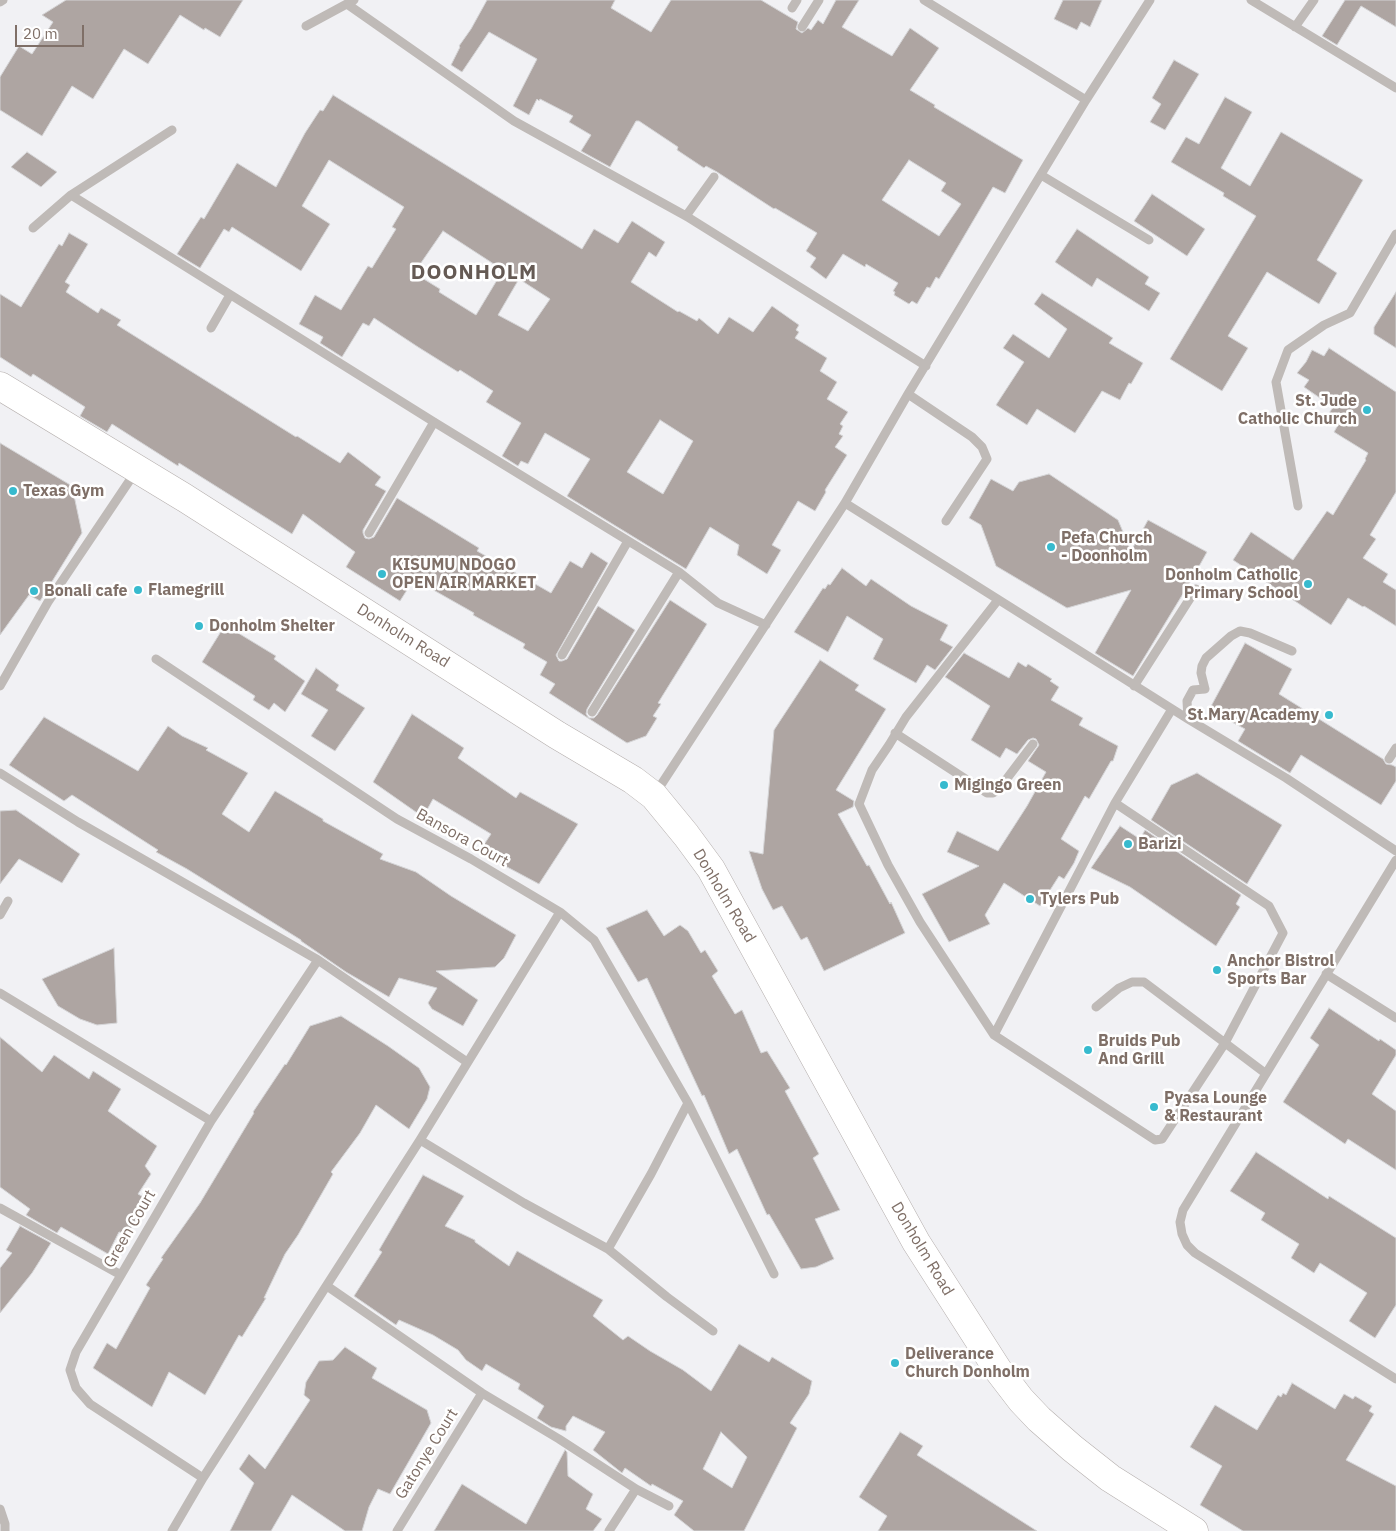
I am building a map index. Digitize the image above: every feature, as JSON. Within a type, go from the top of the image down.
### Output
[{"type":"main road","name":"Donholm Road","points":[[0,386],[138,469],[557,735],[633,780],[654,796],[711,869],[916,1242],[998,1370],[1020,1400],[1072,1448],[1110,1478],[1194,1531]]},
{"type":"street","points":[[802,27],[819,0]]},
{"type":"street","points":[[924,0],[1086,100]]},
{"type":"street","points":[[654,796],[845,503],[908,394],[1086,100],[1150,0]]},
{"type":"street","points":[[1250,0],[1396,88]]},
{"type":"street","points":[[1296,27],[1314,0]]},
{"type":"street","points":[[306,26],[351,2],[514,121],[686,216],[926,366]]},
{"type":"street","points":[[33,228],[71,195],[172,130]]},
{"type":"street","points":[[1041,175],[1149,240]]},
{"type":"street","points":[[686,216],[714,178]]},
{"type":"street","points":[[71,195],[434,422],[679,572],[718,603],[766,625]]},
{"type":"street","points":[[1298,506],[1276,382],[1288,350],[1324,325],[1350,313],[1396,234]]},
{"type":"street","points":[[211,328],[230,295]]},
{"type":"street","points":[[908,394],[972,437],[982,447],[986,459],[946,521]]},
{"type":"street","points":[[369,533],[434,422]]},
{"type":"street","points":[[0,686],[48,602],[138,469]]},
{"type":"street","points":[[845,503],[1134,686],[1286,778],[1396,851]]},
{"type":"street","points":[[562,655],[628,541]]},
{"type":"street","points":[[592,712],[679,572]]},
{"type":"street","points":[[1134,686],[1196,589]]},
{"type":"street","points":[[998,600],[895,733],[890,745],[872,770],[859,804],[888,865],[920,922],[994,1034],[1155,1140],[1162,1139],[1225,1043],[1283,932],[1269,906],[1115,803]]},
{"type":"street","points":[[1188,719],[1187,702],[1193,690],[1205,689],[1201,673],[1206,658],[1231,636],[1240,632],[1250,633],[1292,651]]},
{"type":"street","name":"Bansora Court","points":[[156,659],[397,819],[471,859],[560,912],[594,940],[688,1103],[774,1274]]},
{"type":"street","points":[[994,1034],[1115,803],[1172,709]]},
{"type":"street","points":[[895,733],[987,793],[993,793],[999,789],[1033,744]]},
{"type":"street","points":[[1389,759],[1396,748]]},
{"type":"street","points":[[0,773],[78,822],[318,960],[468,1062]]},
{"type":"street","points":[[1396,860],[1183,1210],[1180,1222],[1182,1234],[1187,1245],[1195,1253],[1396,1379]]},
{"type":"street","points":[[0,915],[8,901]]},
{"type":"street","points":[[172,1531],[203,1478],[420,1140],[560,912]]},
{"type":"street","name":"Green Court","points":[[203,1478],[90,1404],[76,1388],[70,1370],[76,1352],[211,1121],[318,960]]},
{"type":"street","points":[[1326,974],[1396,1018]]},
{"type":"street","points":[[1096,1007],[1118,988],[1132,982],[1144,982],[1265,1073]]},
{"type":"street","points":[[0,993],[211,1121]]},
{"type":"street","points":[[608,1249],[651,1174],[688,1103]]},
{"type":"street","points":[[420,1140],[524,1203],[608,1249],[667,1297],[713,1331]]},
{"type":"street","points":[[0,1208],[121,1275]]},
{"type":"street","points":[[327,1286],[482,1393],[560,1439],[636,1489],[669,1506]]},
{"type":"street","name":"Gatonye Court","points":[[397,1531],[482,1393]]},
{"type":"street","points":[[609,1531],[636,1489]]},
{"type":"street","points":[[0,1509],[5,1527]]},
{"type":"building","points":[[66,0],[243,0],[220,37],[205,28],[204,30],[180,15],[148,64],[124,49],[93,99],[72,86],[42,136],[0,110],[0,77],[19,46],[32,54],[53,22],[42,15]]},
{"type":"building","points":[[487,0],[615,0],[611,8],[651,32],[671,0],[761,0],[798,22],[796,29],[802,33],[808,28],[811,30],[818,20],[823,24],[836,0],[859,0],[842,27],[892,56],[910,28],[939,48],[910,90],[935,105],[934,107],[1023,160],[1005,193],[993,187],[939,279],[936,277],[930,288],[927,287],[917,304],[912,301],[909,304],[894,295],[895,292],[893,291],[898,283],[866,264],[865,267],[843,254],[826,279],[810,267],[816,258],[806,251],[817,233],[774,209],[717,172],[706,166],[704,168],[677,150],[678,147],[639,121],[636,121],[610,167],[581,151],[591,135],[569,122],[573,116],[540,99],[539,101],[537,99],[529,115],[513,106],[537,59],[489,32],[462,72],[451,65],[459,46]],"holes":[[[909,160],[946,183],[941,191],[961,204],[939,236],[882,200]]]},
{"type":"building","points":[[1063,0],[1102,0],[1090,27],[1081,22],[1077,30],[1054,19]]},
{"type":"building","points":[[1345,0],[1396,0],[1396,27],[1361,6],[1337,45],[1322,36]]},
{"type":"building","points":[[1174,60],[1199,74],[1165,130],[1150,122],[1161,104],[1152,98]]},
{"type":"building","points":[[333,95],[582,249],[594,229],[618,243],[632,221],[665,242],[656,257],[649,252],[631,282],[678,312],[697,321],[699,318],[718,334],[729,317],[753,332],[772,306],[799,325],[796,330],[799,332],[795,338],[827,358],[820,371],[837,382],[827,399],[848,412],[840,424],[843,426],[839,434],[843,436],[835,447],[847,455],[825,490],[826,492],[815,511],[798,501],[772,545],[781,550],[767,574],[737,555],[739,545],[710,527],[686,569],[570,498],[567,496],[590,459],[545,433],[528,464],[521,461],[518,466],[502,456],[521,423],[486,402],[493,391],[460,370],[458,372],[374,318],[369,326],[363,323],[342,357],[320,343],[323,337],[299,324],[315,295],[341,310],[368,266],[372,268],[396,229],[392,227],[404,207],[329,160],[302,206],[330,224],[301,271],[232,227],[229,232],[224,229],[200,268],[177,254],[201,217],[204,219],[237,163],[276,187],[305,133],[320,110],[323,111]],"holes":[[[443,231],[503,270],[476,315],[439,292],[440,289],[414,273]],[[519,279],[550,299],[528,331],[498,315]],[[660,420],[693,441],[663,494],[627,472]]]},
{"type":"building","points":[[1225,97],[1252,112],[1221,168],[1250,186],[1281,132],[1363,180],[1317,260],[1337,273],[1319,304],[1267,272],[1228,336],[1248,348],[1222,391],[1170,359],[1256,216],[1223,196],[1224,193],[1171,162],[1186,137],[1199,144]]},
{"type":"building","points":[[27,152],[57,172],[41,187],[11,167]]},
{"type":"building","points":[[1152,194],[1205,229],[1187,256],[1134,221]]},
{"type":"building","points":[[1077,229],[1149,277],[1145,284],[1160,293],[1149,311],[1097,278],[1092,287],[1055,262]]},
{"type":"building","points":[[69,233],[88,244],[65,282],[70,285],[66,292],[98,313],[101,308],[121,320],[117,325],[340,463],[348,452],[381,477],[375,485],[386,491],[363,530],[365,538],[374,537],[397,498],[479,548],[477,551],[551,593],[570,561],[582,568],[591,552],[608,563],[556,655],[559,661],[567,659],[598,606],[635,630],[587,709],[586,714],[589,718],[594,718],[597,715],[670,600],[707,624],[658,703],[661,704],[653,716],[657,718],[646,736],[627,743],[549,693],[555,684],[540,675],[547,662],[523,648],[525,644],[473,615],[474,613],[414,579],[400,601],[346,567],[355,552],[303,514],[292,534],[179,463],[178,466],[112,424],[107,432],[80,416],[85,407],[33,374],[31,377],[0,357],[0,294],[21,307],[59,244],[62,246]]},
{"type":"building","points":[[1396,292],[1396,348],[1374,334],[1374,327]]},
{"type":"building","points":[[1042,293],[1113,338],[1109,343],[1143,363],[1120,400],[1102,391],[1075,433],[1037,409],[1027,425],[996,405],[1024,362],[1003,348],[1013,334],[1049,358],[1067,329],[1034,304]]},
{"type":"building","points":[[1329,348],[1396,392],[1396,492],[1370,535],[1376,539],[1363,558],[1388,574],[1383,582],[1396,590],[1396,626],[1348,598],[1331,625],[1233,560],[1251,532],[1293,560],[1327,511],[1333,515],[1366,460],[1368,453],[1334,432],[1338,425],[1326,418],[1333,407],[1304,387],[1309,380],[1297,373],[1306,362],[1312,350],[1324,356]]},
{"type":"building","points":[[0,443],[72,486],[82,533],[40,601],[29,595],[0,635]]},
{"type":"building","points":[[1049,474],[1118,520],[1131,551],[1148,520],[1207,552],[1133,676],[1095,653],[1131,590],[1067,608],[996,566],[981,525],[969,518],[991,479],[1013,491],[1019,482]]},
{"type":"building","points":[[842,568],[866,586],[871,579],[911,606],[948,625],[940,640],[953,647],[935,670],[927,665],[916,683],[873,659],[883,639],[847,616],[828,652],[794,632],[823,588],[825,589],[828,584],[830,585]]},
{"type":"building","points":[[225,625],[276,656],[274,659],[305,681],[285,712],[274,703],[269,710],[253,700],[255,696],[202,662]]},
{"type":"building","points":[[1245,643],[1292,669],[1279,694],[1383,759],[1386,764],[1396,767],[1396,781],[1381,805],[1301,755],[1290,773],[1238,741],[1245,729],[1209,710]]},
{"type":"building","points":[[964,653],[1009,678],[1018,662],[1026,667],[1028,664],[1052,679],[1050,681],[1059,687],[1051,700],[1083,718],[1079,725],[1118,746],[1113,761],[1111,761],[1089,799],[1085,796],[1061,839],[1079,851],[1064,879],[1059,876],[1040,906],[1004,883],[985,915],[990,924],[949,942],[922,894],[979,866],[947,852],[957,831],[998,851],[1046,772],[1028,761],[1039,745],[1036,739],[1028,740],[1017,754],[1006,748],[1000,758],[971,740],[990,706],[945,677]]},
{"type":"building","points":[[820,660],[859,685],[855,690],[886,709],[836,790],[854,801],[853,807],[838,814],[890,904],[891,902],[905,933],[824,971],[807,937],[801,940],[782,906],[773,910],[762,889],[749,851],[763,854],[774,730]]},
{"type":"building","points":[[316,668],[339,685],[336,690],[365,708],[335,751],[311,736],[328,710],[301,694]]},
{"type":"building","points":[[412,714],[464,748],[458,758],[516,798],[520,792],[578,824],[539,884],[479,852],[491,834],[433,799],[423,817],[373,782]]},
{"type":"building","points":[[44,717],[138,771],[168,726],[182,736],[208,748],[206,750],[248,773],[222,814],[249,832],[275,791],[323,819],[323,821],[383,854],[380,859],[416,872],[451,896],[516,935],[504,958],[495,967],[436,971],[478,1000],[463,1026],[432,1009],[428,1003],[437,988],[399,978],[389,997],[346,972],[301,940],[187,869],[156,852],[158,850],[72,795],[64,801],[9,765]]},
{"type":"building","points":[[1197,773],[1282,825],[1247,884],[1151,820],[1171,785]]},
{"type":"building","points":[[16,810],[80,854],[62,883],[19,859],[0,884],[0,811]]},
{"type":"building","points":[[1120,826],[1140,839],[1145,830],[1241,895],[1236,904],[1240,907],[1216,946],[1130,887],[1091,868]]},
{"type":"building","points":[[647,910],[664,936],[680,925],[688,931],[701,953],[705,950],[718,971],[712,976],[735,1014],[742,1010],[761,1053],[767,1051],[790,1088],[785,1091],[819,1154],[813,1158],[840,1210],[815,1219],[834,1259],[816,1267],[801,1269],[769,1214],[767,1215],[737,1149],[729,1154],[704,1095],[702,1096],[647,978],[638,982],[606,928]]},
{"type":"building","points":[[114,948],[117,1023],[97,1025],[80,1019],[58,1006],[42,979]]},
{"type":"building","points":[[1329,1008],[1396,1050],[1396,1055],[1372,1094],[1396,1111],[1396,1170],[1348,1139],[1345,1144],[1283,1102],[1319,1045],[1310,1038]]},
{"type":"building","points":[[341,1016],[419,1068],[430,1087],[427,1099],[409,1129],[376,1105],[360,1133],[331,1172],[333,1174],[285,1254],[264,1298],[266,1298],[242,1337],[239,1335],[205,1395],[169,1372],[152,1407],[93,1368],[107,1343],[116,1349],[150,1288],[146,1285],[163,1259],[161,1258],[200,1203],[253,1112],[286,1065],[310,1026]]},
{"type":"building","points":[[0,1037],[42,1072],[54,1055],[89,1079],[93,1071],[121,1089],[108,1111],[157,1146],[145,1166],[151,1174],[138,1194],[147,1199],[128,1234],[119,1232],[108,1254],[61,1227],[57,1233],[26,1215],[30,1209],[0,1187]]},
{"type":"building","points":[[1256,1152],[1328,1199],[1329,1196],[1396,1238],[1396,1305],[1375,1338],[1349,1321],[1367,1293],[1320,1263],[1314,1273],[1291,1258],[1299,1244],[1261,1220],[1265,1213],[1230,1191]]},
{"type":"building","points":[[423,1175],[464,1196],[445,1226],[475,1240],[475,1242],[509,1266],[517,1251],[603,1300],[593,1316],[623,1340],[628,1336],[683,1370],[711,1391],[739,1344],[769,1362],[772,1357],[812,1381],[809,1394],[790,1423],[797,1428],[744,1531],[694,1531],[674,1515],[683,1501],[652,1484],[651,1486],[625,1468],[622,1473],[593,1450],[605,1432],[573,1416],[566,1426],[566,1431],[551,1427],[537,1418],[544,1406],[518,1389],[520,1384],[486,1364],[482,1371],[466,1360],[458,1350],[433,1335],[399,1320],[396,1325],[354,1296],[382,1252],[379,1250]],"holes":[[[721,1432],[747,1457],[732,1488],[703,1469]]]},
{"type":"building","points":[[20,1226],[51,1243],[32,1273],[0,1313],[0,1268],[12,1253],[6,1250]]},
{"type":"building","points":[[345,1347],[377,1368],[372,1378],[427,1410],[431,1423],[390,1494],[378,1489],[369,1507],[362,1531],[345,1531],[292,1495],[271,1531],[230,1531],[254,1483],[239,1469],[249,1454],[265,1469],[310,1400],[304,1395],[306,1382],[319,1361],[333,1360]]},
{"type":"building","points":[[1292,1383],[1335,1409],[1344,1394],[1353,1399],[1355,1396],[1372,1406],[1369,1411],[1374,1414],[1346,1460],[1396,1486],[1396,1531],[1243,1531],[1200,1505],[1222,1466],[1190,1447],[1215,1405],[1257,1430],[1278,1395],[1281,1397],[1283,1393],[1286,1395]]},
{"type":"building","points":[[900,1432],[923,1446],[917,1455],[1037,1531],[878,1531],[887,1516],[859,1497]]},
{"type":"building","points":[[565,1450],[567,1452],[568,1476],[593,1494],[586,1509],[602,1519],[593,1531],[434,1531],[462,1484],[526,1524]]},
{"type":"place","name":"St. Jude Catholic Church","points":[[1367,410]]},
{"type":"place","name":"Texas Gym","points":[[13,491]]},
{"type":"place","name":"Pefa Church - Doonholm","points":[[1051,547]]},
{"type":"place","name":"KISUMU NDOGO OPEN AIR MARKET","points":[[382,574]]},
{"type":"place","name":"Donholm Catholic Primary School","points":[[1308,584]]},
{"type":"place","name":"Flamegrill","points":[[138,590]]},
{"type":"place","name":"Bonali cafe","points":[[34,591]]},
{"type":"place","name":"Donholm Shelter","points":[[199,626]]},
{"type":"place","name":"St.Mary Academy","points":[[1329,715]]},
{"type":"place","name":"Migingo Green","points":[[944,785]]},
{"type":"place","name":"Barizi","points":[[1128,844]]},
{"type":"place","name":"Tylers Pub","points":[[1030,899]]},
{"type":"place","name":"Anchor Bistrol Sports Bar","points":[[1217,970]]},
{"type":"place","name":"Bruids Pub And Grill","points":[[1088,1050]]},
{"type":"place","name":"Pyasa Lounge & Restaurant","points":[[1154,1107]]},
{"type":"place","name":"Deliverance Church Donholm","points":[[895,1363]]},
{"type":"district","name":"DOONHOLM","points":[[474,273]]}]
